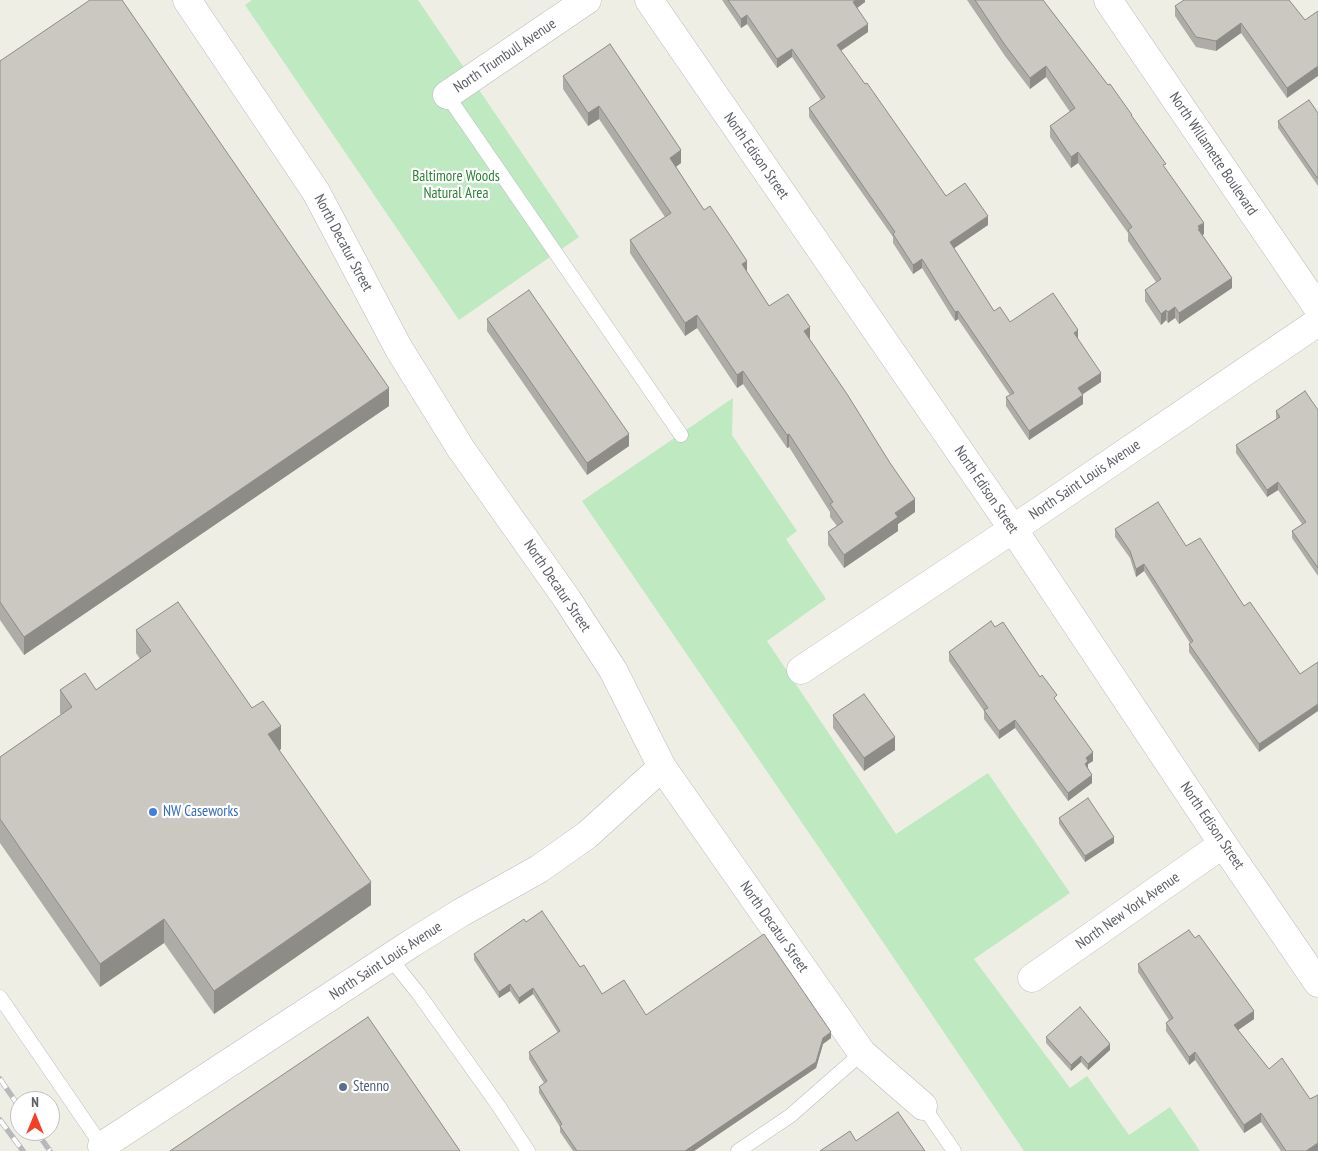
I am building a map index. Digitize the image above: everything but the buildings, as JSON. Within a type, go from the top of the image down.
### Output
[{"type":"street","name":"North Decatur Street","points":[[187,0],[316,192],[399,349],[461,449],[568,599],[613,670],[662,767],[862,1053],[923,1106]]},
{"type":"street","name":"North Trumbull Avenue","points":[[447,95],[588,0]]},
{"type":"street","name":"North Edison Street","points":[[649,0],[1013,529],[1318,983]]},
{"type":"street","name":"North Willamette Boulevard","points":[[1108,0],[1318,308]]},
{"type":"street","name":"North Saint Louis Avenue","points":[[802,670],[1318,322]]},
{"type":"street","name":"North Saint Louis Avenue","points":[[104,1148],[390,958],[462,912],[539,869],[586,835],[662,767]]},
{"type":"street","name":"North New York Avenue","points":[[1032,978],[1223,844]]},
{"type":"lane","points":[[447,95],[681,435]]},
{"type":"lane","points":[[390,958],[441,1025],[528,1151]]},
{"type":"lane","points":[[0,997],[104,1148]]},
{"type":"lane","points":[[738,1151],[790,1116],[862,1053]]},
{"type":"lane","name":"North Decatur Street","points":[[923,1106],[954,1151]]},
{"type":"green space","name":"Baltimore Woods Natural Area","points":[[252,0],[418,0],[579,237],[459,320],[245,5]]},
{"type":"green space","points":[[733,398],[732,435],[797,531],[786,539],[826,599],[767,641],[896,834],[988,773],[1070,893],[974,959],[1070,1088],[1087,1076],[1129,1135],[1170,1107],[1200,1151],[1024,1151],[582,501]]},
{"type":"railway","points":[[0,1079],[10,1094]]},
{"type":"railway","points":[[0,1120],[23,1151]]},
{"type":"railway","points":[[43,1141],[50,1151]]},
{"type":"place","name":"NW Caseworks","points":[[153,812]]},
{"type":"place","name":"Stenno","points":[[343,1087]]}]
